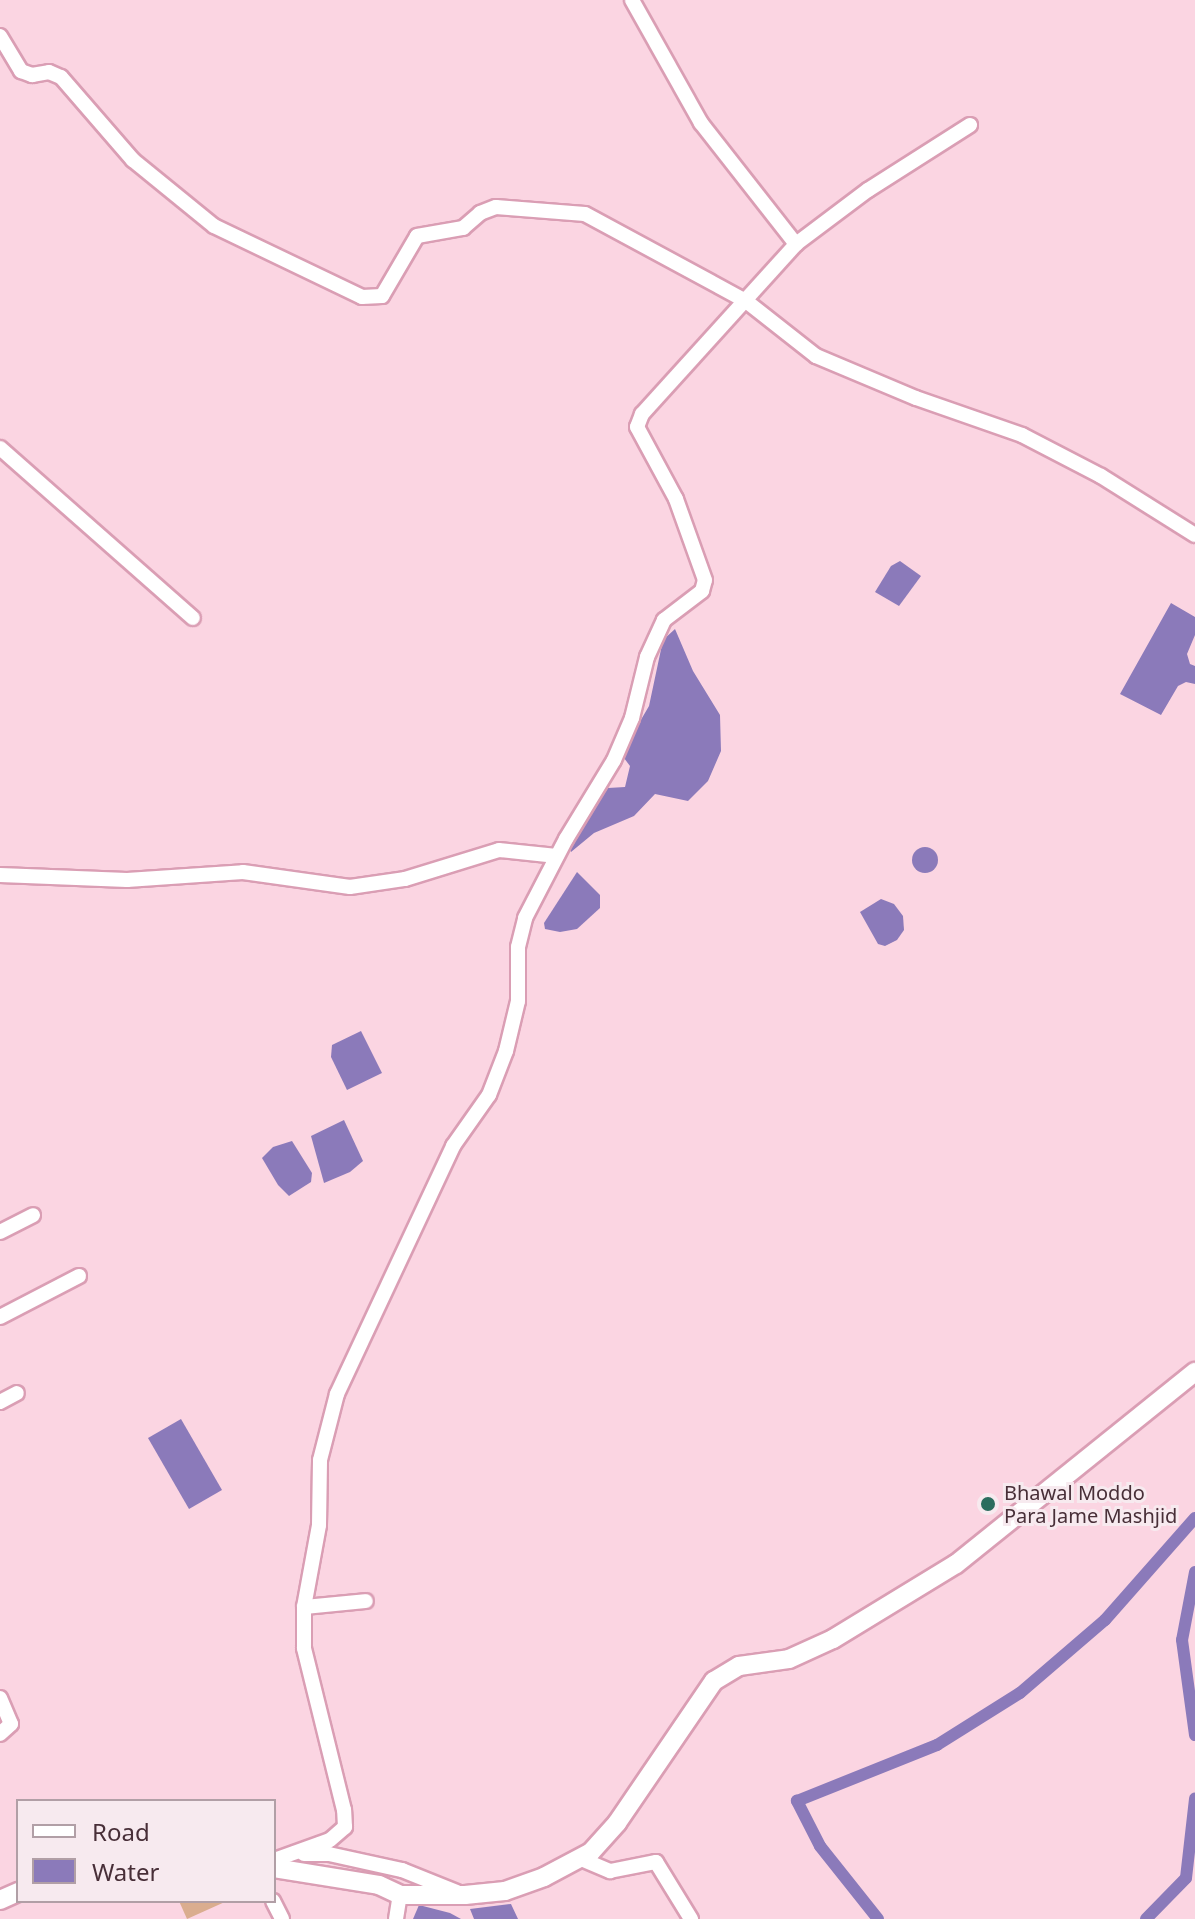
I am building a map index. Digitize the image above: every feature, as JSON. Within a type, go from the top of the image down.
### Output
[{"type":"main road","points":[[276,1868],[379,1885],[400,1895],[465,1895],[505,1891],[544,1877],[591,1852],[617,1823],[714,1681],[739,1666],[789,1659],[833,1639],[956,1564],[1195,1372]]},
{"type":"street","points":[[632,0],[701,123],[796,244]]},
{"type":"street","points":[[0,36],[21,71],[32,75],[49,72],[61,77],[133,160],[214,226],[362,297],[382,296],[417,236],[463,228],[480,213],[496,207],[585,214],[746,301],[816,356],[916,398],[1022,435],[1101,476],[1195,535]]},
{"type":"street","points":[[276,1859],[330,1840],[345,1827],[344,1810],[304,1648],[304,1607],[319,1525],[320,1460],[337,1394],[453,1146],[489,1095],[506,1051],[518,1001],[518,947],[525,918],[557,856],[614,760],[632,718],[647,657],[664,620],[702,591],[705,580],[676,499],[637,427],[642,414],[796,244],[868,190],[970,125]]},
{"type":"street","points":[[0,448],[193,618]]},
{"type":"street","points":[[0,875],[127,880],[243,872],[350,887],[405,879],[499,850],[557,856]]},
{"type":"street","points":[[0,1232],[33,1215]]},
{"type":"street","points":[[0,1317],[79,1276]]},
{"type":"street","points":[[0,1402],[17,1393]]},
{"type":"street","points":[[304,1607],[366,1601]]},
{"type":"street","points":[[0,1698],[11,1724],[0,1734]]},
{"type":"street","points":[[294,1853],[329,1854],[402,1870],[465,1895]]},
{"type":"street","points":[[579,1858],[610,1871],[656,1862],[691,1919]]},
{"type":"street","points":[[396,1919],[400,1895]]},
{"type":"shaded area","points":[[180,1903],[223,1903],[187,1919]]},
{"type":"water","points":[[900,561],[921,576],[899,606],[875,592],[891,566]]},
{"type":"water","points":[[1171,603],[1195,617],[1195,635],[1187,654],[1190,664],[1195,666],[1195,684],[1186,682],[1178,686],[1161,715],[1120,694]]},
{"type":"water","points":[[675,629],[693,671],[720,715],[721,751],[708,781],[688,801],[655,794],[634,816],[594,833],[571,852],[567,843],[608,788],[625,787],[630,766],[621,754],[649,706],[663,640]]},
{"type":"water","points":[[925,847],[934,851],[938,860],[934,869],[925,873],[916,869],[912,860],[916,851]]},
{"type":"water","points":[[577,872],[600,895],[600,908],[577,929],[560,932],[545,929],[544,923]]},
{"type":"water","points":[[881,899],[894,904],[903,916],[904,930],[897,940],[885,946],[878,944],[860,912]]},
{"type":"water","points":[[361,1031],[382,1073],[347,1090],[331,1057],[332,1045]]},
{"type":"water","points":[[344,1120],[363,1161],[350,1172],[324,1183],[311,1136]]},
{"type":"water","points":[[292,1141],[312,1173],[311,1182],[289,1196],[278,1185],[262,1158],[273,1147]]},
{"type":"water","points":[[181,1419],[222,1490],[189,1509],[148,1438]]},
{"type":"water","points":[[511,1904],[518,1919],[474,1919],[470,1909]]},
{"type":"water","points":[[419,1905],[450,1913],[461,1919],[413,1919]]},
{"type":"waterway","points":[[878,1919],[820,1846],[797,1801],[937,1745],[1020,1693],[1105,1620],[1195,1518]]},
{"type":"waterway","points":[[1195,1572],[1182,1640],[1195,1735]]},
{"type":"waterway","points":[[1146,1919],[1186,1878],[1195,1799]]},
{"type":"place","name":"Bhawal Moddo Para Jame Mashjid","points":[[988,1504]]}]
